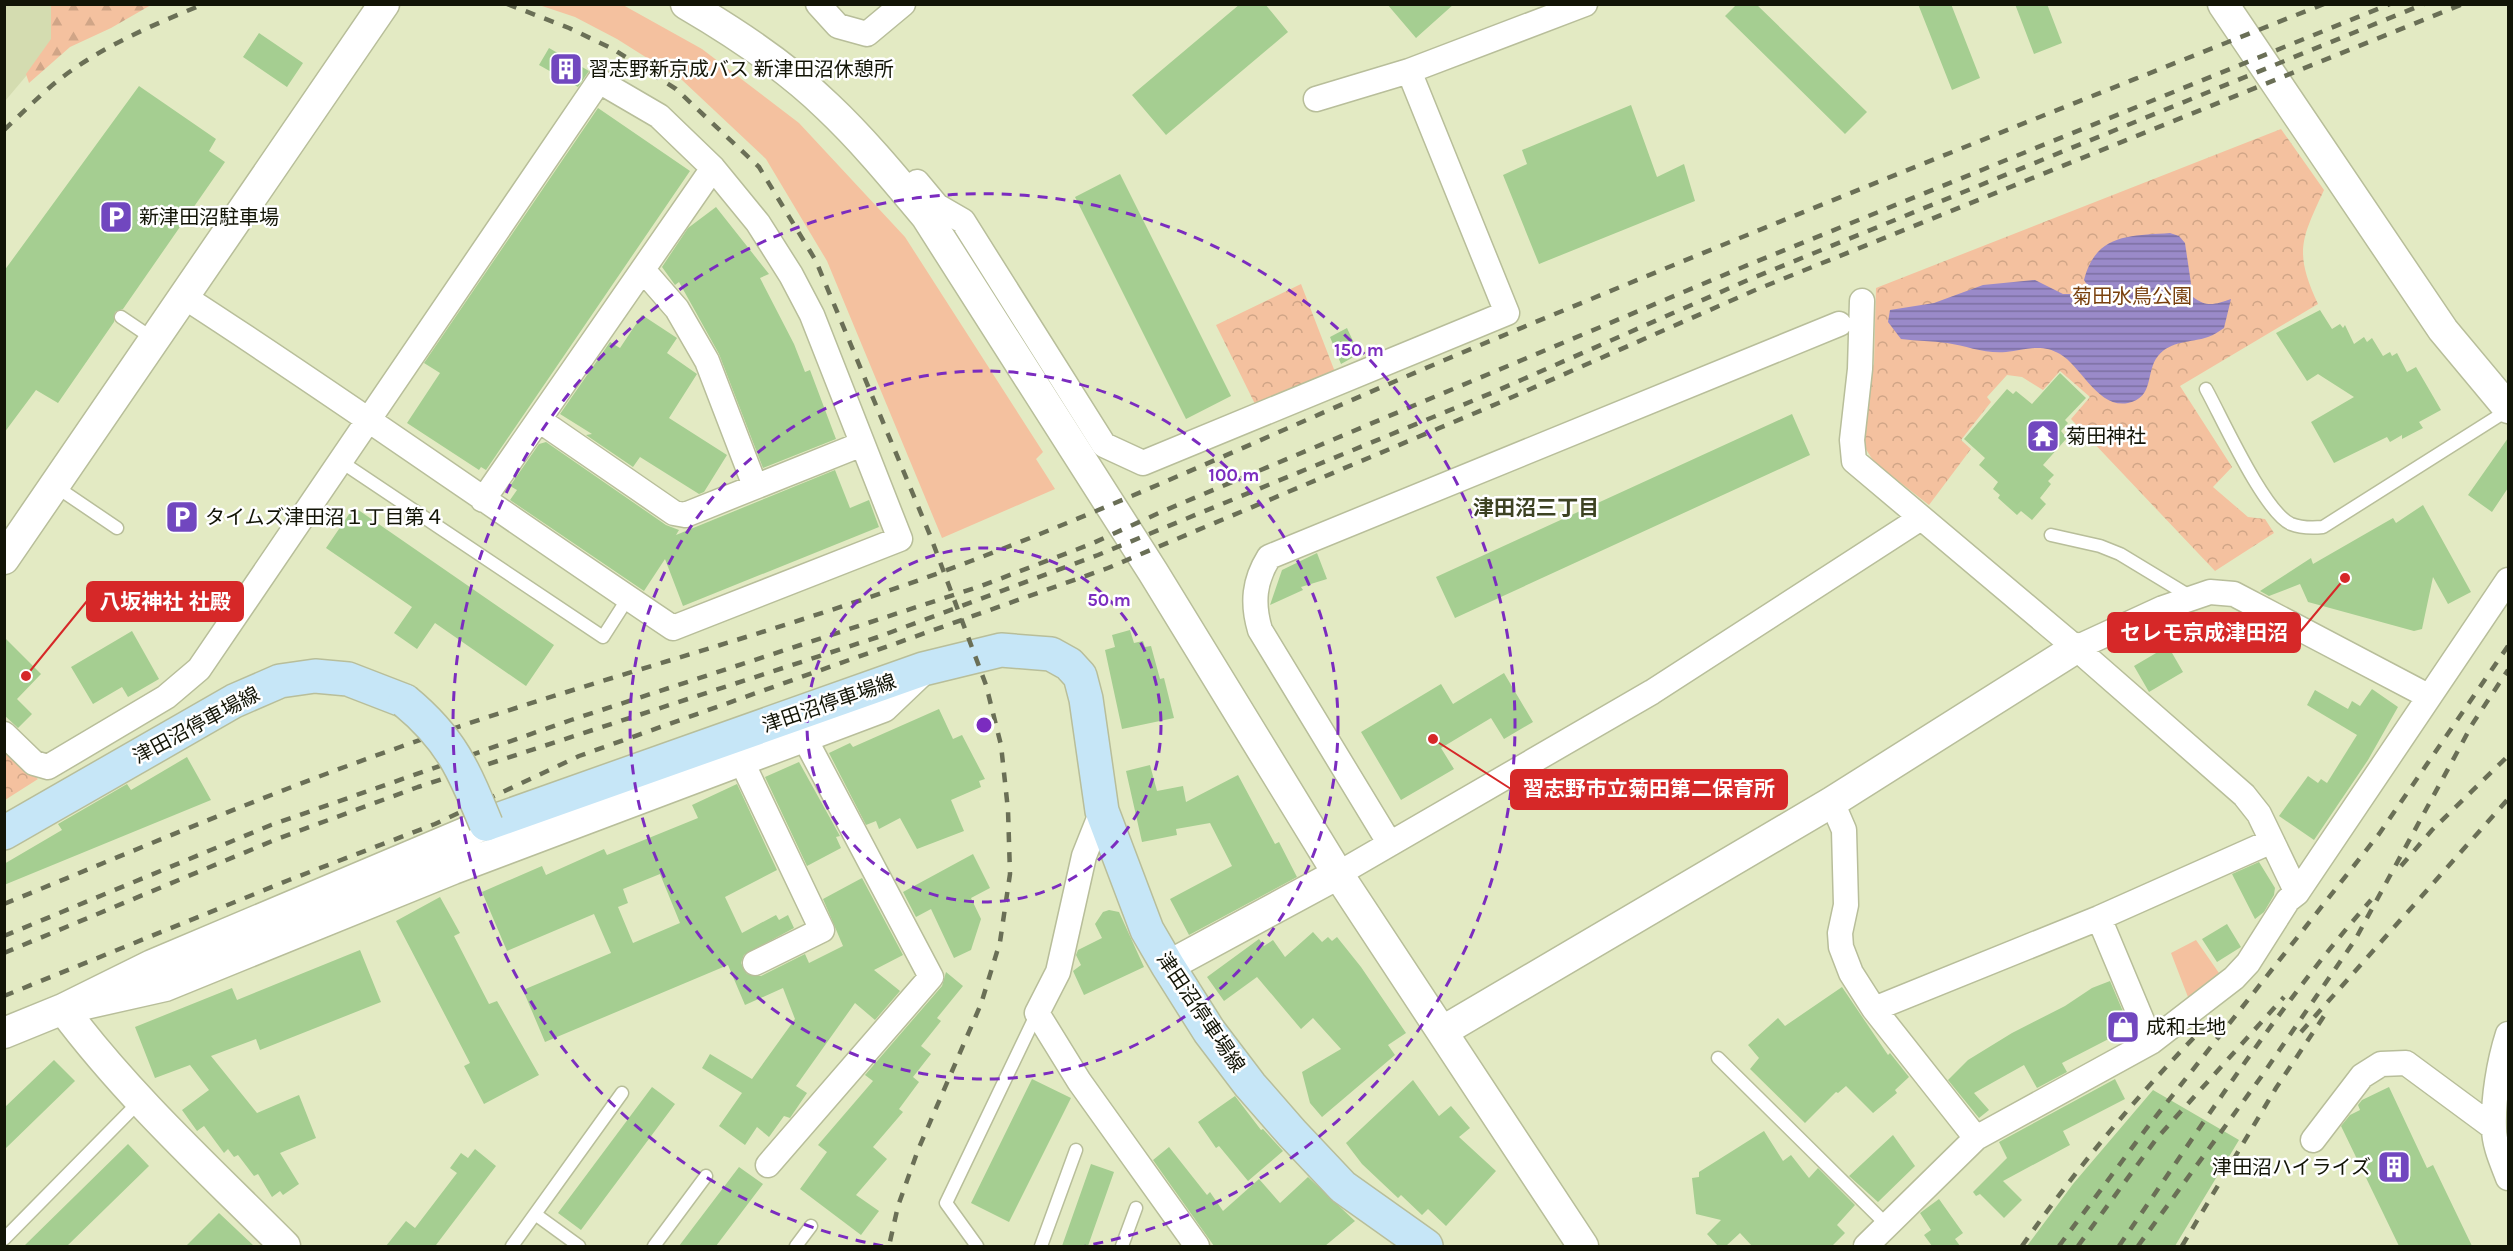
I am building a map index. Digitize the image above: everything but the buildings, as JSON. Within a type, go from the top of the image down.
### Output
[{"type":"main road","name":"津田沼停車場線","points":[[4,832],[234,701],[280,681],[315,676],[348,679],[377,688],[405,701],[428,720],[449,744],[466,774],[486,824],[923,669],[1001,650],[1050,654],[1069,664],[1080,676],[1086,699],[1102,811],[1147,930],[1209,1031],[1250,1085],[1343,1187],[1426,1246]]},
{"type":"street","points":[[4,560],[186,298],[384,4]]},
{"type":"street","points":[[686,4],[723,27],[827,106],[889,172],[926,216],[1153,573],[1338,874],[1583,1246]]},
{"type":"street","points":[[818,4],[838,26],[867,34],[903,4]]},
{"type":"street","points":[[1316,99],[1409,71],[1550,10],[1585,4]]},
{"type":"street","points":[[2223,4],[2443,330],[2508,409]]},
{"type":"street","points":[[827,106],[852,112],[937,206],[963,221],[1104,445],[1143,463],[1506,313],[1409,71]]},
{"type":"street","points":[[4,734],[34,763],[48,767],[166,698],[199,669],[340,461],[368,421],[599,81],[659,116],[713,168],[758,224],[791,275],[812,315],[900,539],[673,628],[483,500],[368,421],[186,298]]},
{"type":"street","points":[[483,500],[713,168]]},
{"type":"street","points":[[643,270],[677,309],[706,361],[755,486]]},
{"type":"street","points":[[1862,301],[1860,369],[1852,440],[1854,461],[2076,648],[2244,795],[2259,814],[2297,893]]},
{"type":"street","points":[[1390,844],[1260,630],[1254,610],[1255,590],[1261,570],[1269,557],[1839,324]]},
{"type":"street","points":[[538,420],[675,513],[685,515],[862,444]]},
{"type":"street","points":[[1168,966],[1338,874],[1652,692],[1921,518]]},
{"type":"street","points":[[1866,1246],[1976,1138],[2151,1042],[2234,978],[2248,963],[2288,900],[2297,893],[2508,580]]},
{"type":"street","points":[[1443,1031],[1832,802],[2076,648],[2163,608],[2192,598],[2219,591],[2234,594],[2428,696]]},
{"type":"street","points":[[63,1010],[165,986],[453,869],[883,707],[923,669]]},
{"type":"street","points":[[768,1165],[931,977],[804,737]]},
{"type":"street","points":[[741,760],[822,930],[755,963]]},
{"type":"street","points":[[1832,802],[1844,830],[1846,905],[1840,933],[1841,947],[1851,973],[1874,1009],[1976,1138]]},
{"type":"street","points":[[1102,811],[1084,856],[1058,972],[1037,1013],[1079,1081],[1197,1246]]},
{"type":"street","points":[[4,1033],[63,1010],[152,965],[486,824]]},
{"type":"street","points":[[1874,1009],[2099,918],[2263,845],[2273,843]]},
{"type":"street","points":[[2099,918],[2151,1042]]},
{"type":"street","points":[[63,1010],[90,1044],[141,1100],[285,1246]]},
{"type":"street","points":[[2508,1034],[2498,1081],[2494,1128],[2497,1149],[2508,1178]]},
{"type":"street","points":[[2313,1140],[2362,1076],[2381,1064],[2406,1063],[2494,1128]]},
{"type":"lane","points":[[126,320],[156,341]]},
{"type":"lane","points":[[2206,389],[2270,507],[2289,524],[2308,528],[2323,527],[2508,409]]},
{"type":"lane","points":[[340,461],[603,637],[628,598]]},
{"type":"lane","points":[[55,486],[117,528]]},
{"type":"lane","points":[[2051,535],[2100,546],[2120,554],[2192,598]]},
{"type":"lane","points":[[977,1246],[946,1203],[1037,1013]]},
{"type":"lane","points":[[1718,1058],[1887,1225]]},
{"type":"lane","points":[[512,1246],[622,1093]]},
{"type":"lane","points":[[4,1239],[141,1100]]},
{"type":"lane","points":[[1041,1246],[1076,1150]]},
{"type":"lane","points":[[654,1246],[706,1176]]},
{"type":"lane","points":[[1122,1246],[1136,1208]]},
{"type":"lane","points":[[536,1214],[579,1246]]},
{"type":"lane","points":[[796,1246],[811,1226]]},
{"type":"shaded area","points":[[5,5],[86,5],[5,101]]},
{"type":"shaded area","points":[[2170,233],[2179,236],[2185,243],[2193,297],[2207,304],[2231,299],[2224,328],[2208,337],[2175,345],[2163,351],[2154,362],[2146,390],[2137,400],[2128,403],[2108,400],[2068,360],[2053,351],[2033,348],[1991,352],[1947,343],[1901,339],[1888,322],[1890,310],[1934,303],[1983,285],[2035,280],[2063,294],[2083,294],[2089,288],[2084,280],[2089,265],[2106,245],[2128,237]]},
{"type":"green space","points":[[51,4],[151,5],[111,28],[70,47],[29,83],[26,74],[51,39]]},
{"type":"green space","points":[[539,5],[623,5],[702,49],[799,123],[905,237],[1043,452],[1036,459],[1055,489],[942,538],[827,261],[766,159],[682,80],[617,39],[575,17]]},
{"type":"green space","name":"菊田水鳥公園","points":[[2281,129],[2324,190],[2310,222],[2303,246],[2306,271],[2318,304],[2180,386],[2232,467],[2213,487],[2248,517],[2265,519],[2274,533],[2215,571],[2071,419],[2090,397],[2060,371],[2043,390],[2022,377],[2007,375],[1987,397],[1991,402],[1961,440],[1971,449],[1929,505],[1874,462],[1859,438],[1870,371],[1874,364],[1876,288]]},
{"type":"green space","points":[[1301,284],[1335,372],[1256,406],[1216,325]]},
{"type":"green space","points":[[4,746],[38,779],[5,800],[4,800]]},
{"type":"green space","points":[[2196,940],[2219,973],[2188,997],[2171,953]]},
{"type":"railway","points":[[4,130],[49,88],[84,62],[143,30],[204,4]]},
{"type":"railway","points":[[507,4],[569,28],[613,49],[676,89],[759,167],[816,261],[930,535],[986,685],[1001,745],[1008,810],[1010,874],[1000,942],[981,1004],[918,1150],[898,1206],[889,1246]]},
{"type":"railway","points":[[4,904],[251,803],[400,747],[542,700],[829,611],[971,561],[1162,483],[1583,302],[2324,4]]},
{"type":"railway","points":[[4,936],[271,825],[571,720],[981,586],[1091,544],[1161,512],[1743,267],[2390,4]]},
{"type":"railway","points":[[4,953],[277,839],[418,787],[878,637],[1098,555],[1494,392],[1748,280],[2424,4]]},
{"type":"railway","points":[[4,996],[289,880],[435,824],[579,756],[1108,568],[1501,402],[1753,291],[2463,4]]},
{"type":"railway","points":[[2059,1246],[2146,1129],[2379,834],[2508,646]]},
{"type":"railway","points":[[2138,1246],[2261,1077],[2355,940],[2473,723],[2508,670]]},
{"type":"railway","points":[[2401,866],[2432,830],[2508,756]]},
{"type":"railway","points":[[2301,1032],[2508,799]]},
{"type":"railway","points":[[2119,1246],[2271,1026],[2371,900]]},
{"type":"railway","points":[[2078,1246],[2157,1138],[2284,997]]},
{"type":"railway","points":[[2182,1246],[2276,1088],[2324,1016]]},
{"type":"railway","points":[[2022,1246],[2111,1130],[2210,1021]]},
{"type":"place","name":"習志野新京成バス 新津田沼休憩所","points":[[566,69]]},
{"type":"place","name":"新津田沼駐車場","points":[[116,217]]},
{"type":"place","name":"菊田神社","points":[[2043,436]]},
{"type":"place","name":"タイムズ津田沼１丁目第４","points":[[182,517]]},
{"type":"place","name":"セレモ京成津田沼","points":[[2345,578]]},
{"type":"place","name":"八坂神社 社殿","points":[[26,676]]},
{"type":"place","name":"習志野市立菊田第二保育所","points":[[1433,739]]},
{"type":"place","name":"成和土地","points":[[2123,1027]]},
{"type":"place","name":"津田沼ハイライズ","points":[[2394,1167]]},
{"type":"district","name":"津田沼三丁目","points":[[1536,508]]}]
